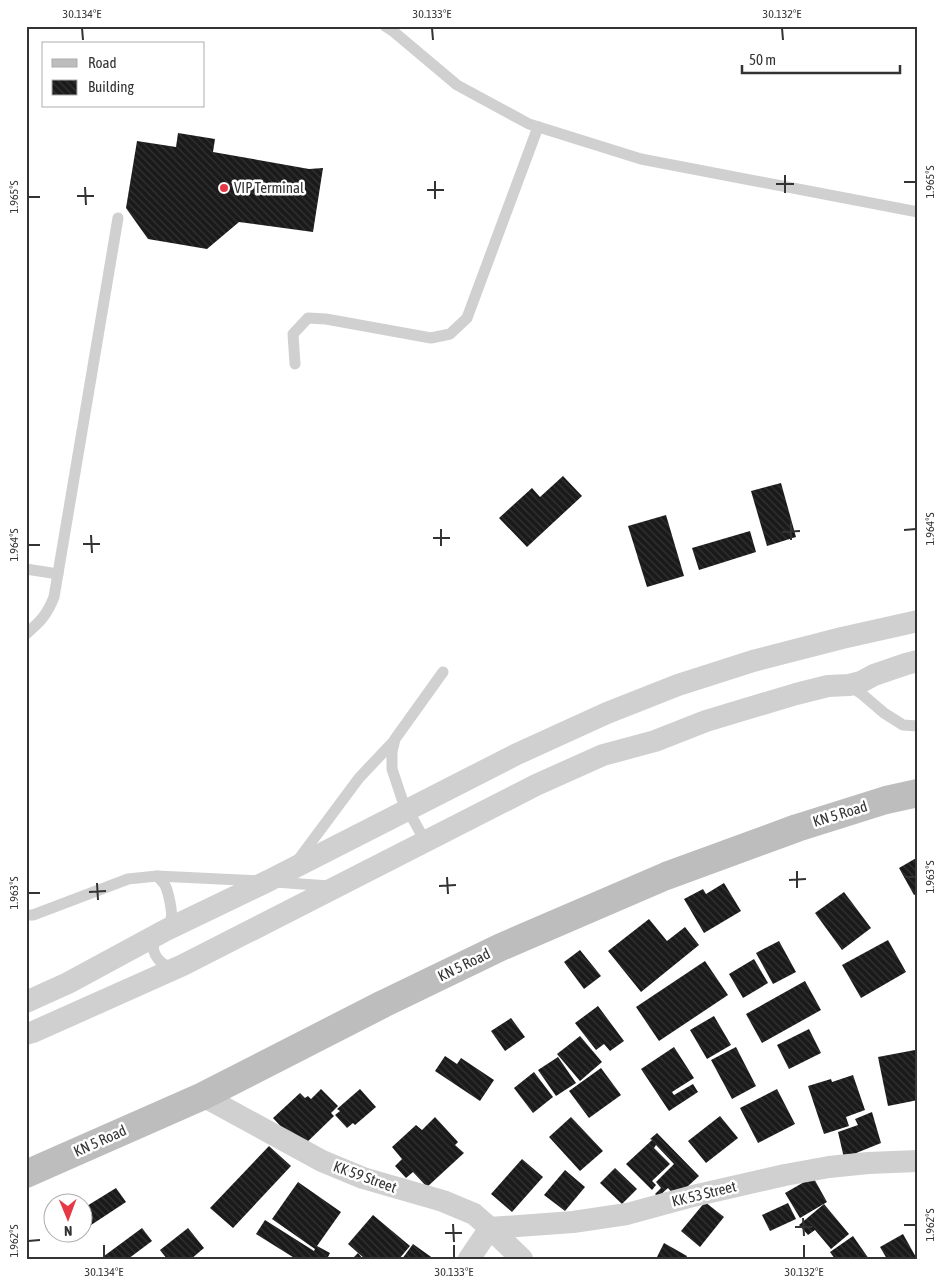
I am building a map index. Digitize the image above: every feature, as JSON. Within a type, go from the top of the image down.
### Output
[{"type":"main road","name":"KN 5 Road","points":[[26,1174],[203,1096],[383,1004],[501,947],[666,876],[797,828],[918,792]]},
{"type":"street","points":[[26,1002],[517,754],[608,713],[678,685],[752,661],[842,638],[918,622]]},
{"type":"street","points":[[26,1034],[183,965],[536,785],[603,755],[655,741],[706,721],[796,694],[828,686],[849,685],[861,682],[874,675],[918,662]]},
{"type":"street","name":"KK 59 Street","points":[[203,1096],[322,1161],[363,1178],[444,1201],[474,1214],[522,1259]]},
{"type":"street","name":"KK 53 Street","points":[[490,1228],[573,1222],[627,1214],[785,1174],[829,1167],[918,1161]]},
{"type":"street","points":[[470,1259],[490,1228]]},
{"type":"lane","points":[[385,26],[457,85],[529,124],[640,159],[918,212]]},
{"type":"lane","points":[[296,364],[293,334],[308,318],[326,319],[431,338],[450,334],[467,318],[538,127]]},
{"type":"lane","points":[[26,634],[50,609],[54,597],[118,218]]},
{"type":"lane","points":[[26,569],[58,574]]},
{"type":"lane","points":[[290,870],[359,778],[395,739],[443,672]]},
{"type":"lane","points":[[849,685],[903,726],[918,726]]},
{"type":"lane","points":[[395,739],[392,752],[392,768],[402,799],[425,841]]},
{"type":"lane","points":[[26,915],[33,915],[128,879],[157,876],[338,886]]},
{"type":"lane","points":[[157,876],[166,886],[172,912],[170,925],[157,938],[154,950],[156,956],[165,965],[176,967],[183,965]]},
{"type":"building","name":"VIP Terminal","points":[[178,133],[215,139],[213,152],[309,169],[323,168],[313,232],[239,222],[207,249],[148,239],[126,208],[137,141],[176,147]]},
{"type":"building","points":[[563,476],[582,496],[527,547],[499,518],[532,488],[540,497]]},
{"type":"building","points":[[781,483],[796,537],[767,546],[751,491]]},
{"type":"building","points":[[666,515],[684,576],[647,587],[628,526]]},
{"type":"building","points":[[750,531],[756,552],[699,570],[692,548]]},
{"type":"building","points":[[918,857],[918,893],[914,895],[899,868]]},
{"type":"building","points":[[724,883],[741,911],[704,933],[684,899],[703,889],[706,894]]},
{"type":"building","points":[[844,892],[871,928],[842,950],[815,913]]},
{"type":"building","points":[[649,919],[667,941],[685,927],[699,945],[641,992],[608,951]]},
{"type":"building","points":[[888,940],[906,972],[861,998],[842,965]]},
{"type":"building","points":[[779,941],[796,972],[773,984],[756,953]]},
{"type":"building","points":[[580,950],[601,976],[584,989],[564,962]]},
{"type":"building","points":[[754,959],[768,983],[743,998],[729,974]]},
{"type":"building","points":[[705,961],[728,995],[659,1041],[636,1007]]},
{"type":"building","points":[[805,981],[821,1010],[762,1043],[746,1014]]},
{"type":"building","points":[[598,1006],[624,1041],[610,1051],[604,1044],[596,1050],[575,1023]]},
{"type":"building","points":[[714,1016],[731,1045],[707,1059],[690,1030]]},
{"type":"building","points":[[511,1018],[525,1037],[505,1051],[491,1031]]},
{"type":"building","points":[[809,1029],[821,1053],[789,1069],[777,1045]]},
{"type":"building","points":[[580,1036],[602,1062],[580,1081],[557,1054]]},
{"type":"building","points":[[674,1047],[694,1078],[672,1092],[674,1095],[693,1084],[698,1092],[669,1111],[641,1069]]},
{"type":"building","points":[[736,1047],[756,1086],[732,1099],[711,1060]]},
{"type":"building","points":[[915,1050],[918,1063],[918,1100],[888,1106],[878,1057]]},
{"type":"building","points":[[445,1056],[457,1064],[461,1058],[494,1080],[480,1101],[435,1071]]},
{"type":"building","points":[[558,1057],[576,1083],[556,1096],[538,1070]]},
{"type":"building","points":[[601,1068],[621,1095],[589,1118],[569,1091]]},
{"type":"building","points":[[534,1072],[553,1097],[533,1113],[514,1088]]},
{"type":"building","points":[[853,1075],[865,1110],[846,1117],[849,1126],[824,1134],[808,1086],[831,1079],[832,1082]]},
{"type":"building","points":[[321,1089],[338,1106],[331,1113],[334,1116],[301,1148],[273,1118],[300,1093],[305,1098],[308,1096],[311,1099]]},
{"type":"building","points":[[360,1089],[376,1107],[355,1125],[353,1123],[347,1128],[335,1115],[340,1111],[337,1109]]},
{"type":"building","points":[[777,1089],[795,1124],[758,1143],[740,1108]]},
{"type":"building","points":[[872,1112],[881,1143],[844,1158],[838,1132],[858,1125],[855,1119]]},
{"type":"building","points":[[720,1116],[738,1138],[706,1163],[688,1141]]},
{"type":"building","points":[[435,1117],[458,1142],[455,1145],[464,1153],[427,1187],[413,1172],[406,1178],[395,1166],[402,1159],[392,1147],[416,1125],[422,1130]]},
{"type":"building","points":[[571,1117],[603,1151],[580,1171],[549,1137]]},
{"type":"building","points":[[657,1133],[699,1176],[676,1197],[668,1188],[658,1197],[655,1194],[661,1188],[656,1182],[674,1164],[656,1145],[654,1148],[670,1164],[652,1181],[656,1185],[652,1190],[626,1164]]},
{"type":"building","points":[[269,1146],[291,1166],[233,1228],[210,1208]]},
{"type":"building","points":[[522,1159],[543,1177],[512,1212],[491,1194]]},
{"type":"building","points":[[615,1168],[637,1189],[622,1204],[600,1183]]},
{"type":"building","points":[[565,1170],[585,1187],[565,1211],[544,1195]]},
{"type":"building","points":[[813,1177],[827,1202],[800,1218],[785,1193]]},
{"type":"building","points":[[298,1182],[341,1212],[317,1246],[330,1253],[327,1259],[296,1259],[256,1234],[265,1220],[314,1251],[315,1249],[272,1219]]},
{"type":"building","points":[[116,1188],[126,1202],[92,1224],[92,1203]]},
{"type":"building","points":[[705,1202],[724,1217],[700,1247],[681,1231]]},
{"type":"building","points":[[788,1203],[796,1219],[770,1231],[762,1215]]},
{"type":"building","points":[[824,1204],[849,1234],[831,1249],[815,1230],[808,1235],[799,1225]]},
{"type":"building","points":[[373,1215],[410,1246],[399,1259],[365,1259],[348,1244]]},
{"type":"building","points":[[142,1228],[152,1241],[128,1259],[100,1259]]},
{"type":"building","points":[[188,1228],[204,1248],[191,1259],[167,1259],[160,1250]]},
{"type":"building","points":[[903,1234],[917,1259],[887,1259],[880,1247]]},
{"type":"building","points":[[853,1236],[869,1259],[835,1259],[830,1252]]},
{"type":"building","points":[[664,1243],[687,1256],[686,1259],[656,1259]]},
{"type":"building","points":[[413,1244],[434,1259],[402,1259]]},
{"type":"building","points":[[358,1253],[363,1259],[352,1259]]},
{"type":"place","name":"VIP Terminal","points":[[224,188]]}]
